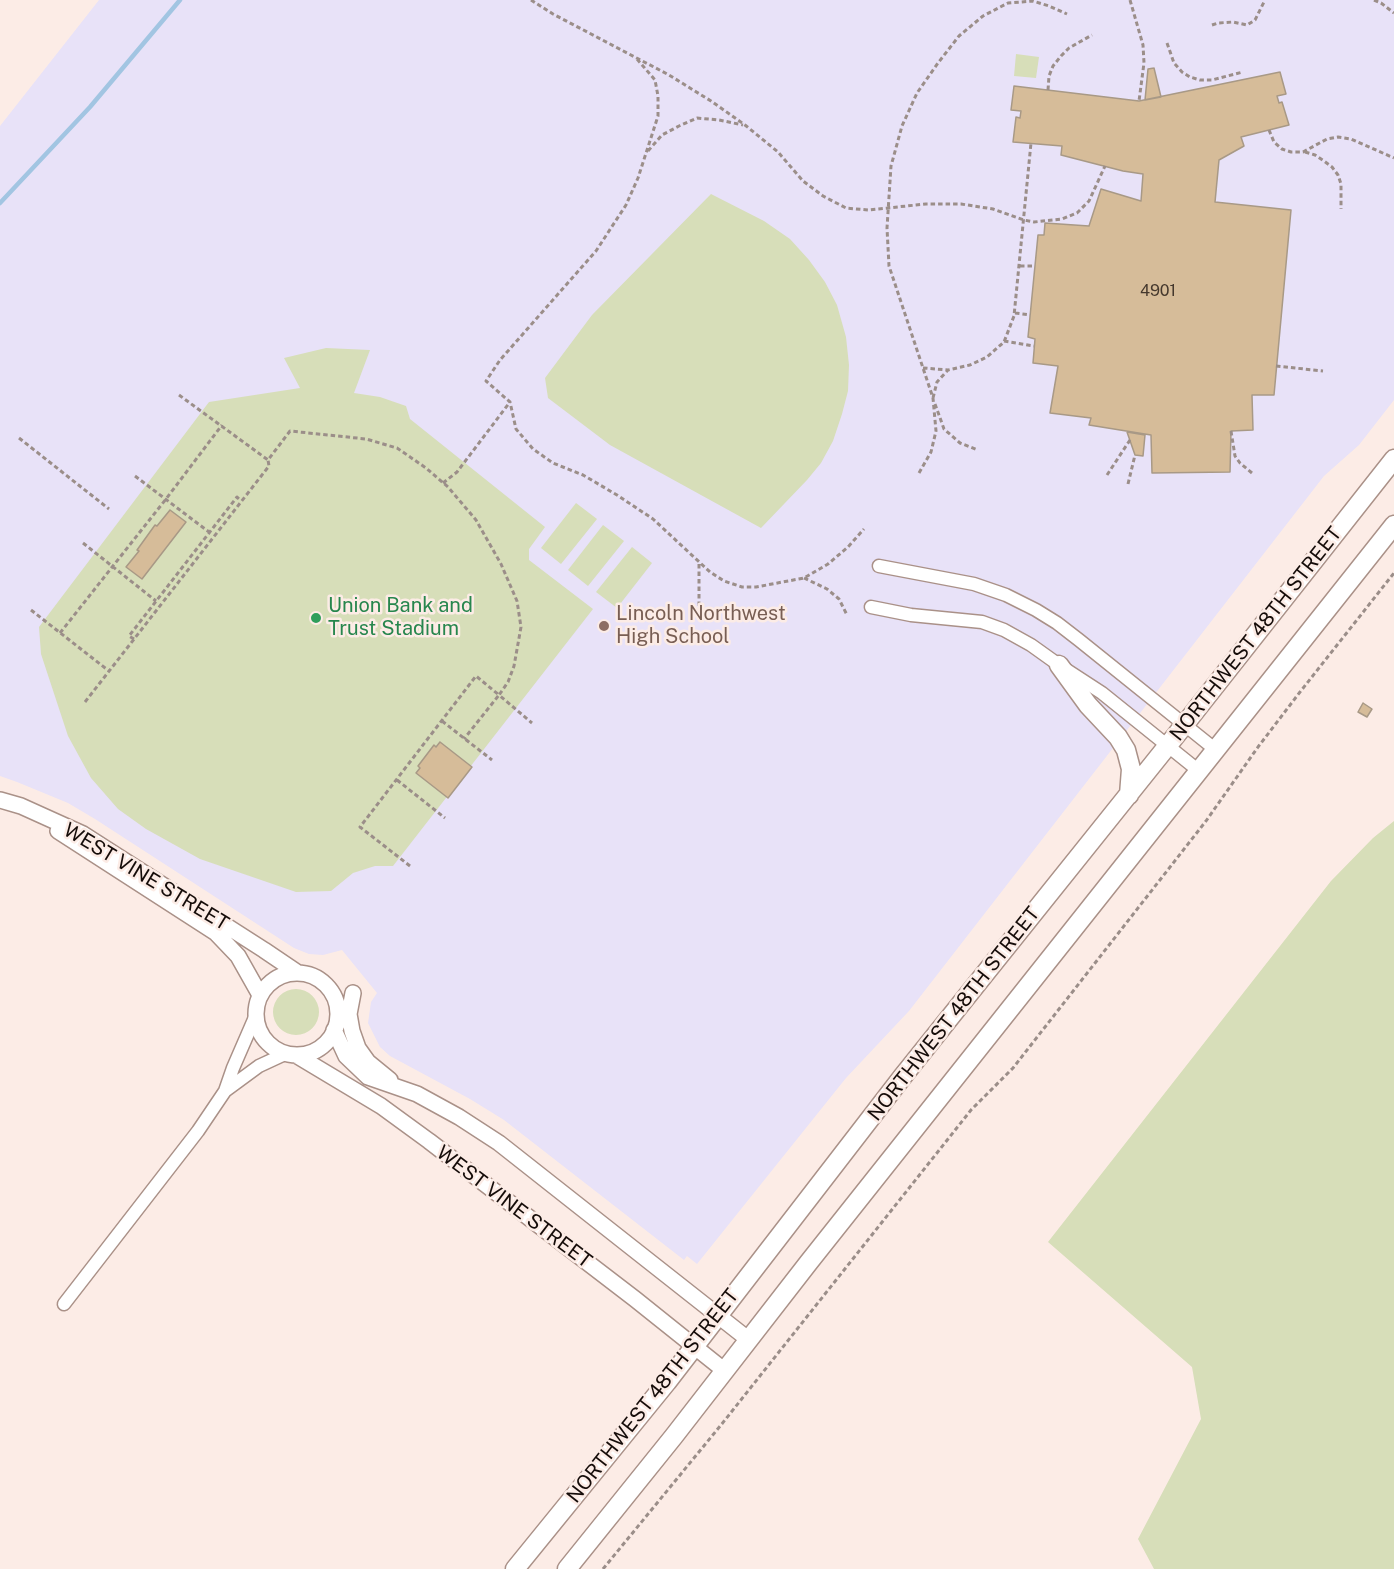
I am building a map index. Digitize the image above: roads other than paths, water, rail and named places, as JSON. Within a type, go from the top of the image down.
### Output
[{"type":"main road","name":"NORTHWEST 48TH STREET","points":[[514,1569],[667,1382],[903,1076],[1129,795],[1394,459]]},
{"type":"main road","name":"NORTHWEST 48TH STREET","points":[[567,1569],[1394,525]]},
{"type":"main road","points":[[1059,665],[1088,705],[1118,737],[1126,750],[1131,769],[1129,795]]},
{"type":"street","points":[[879,566],[974,584],[1026,605],[1057,623],[1216,750]]},
{"type":"street","points":[[871,607],[911,615],[982,622],[1004,630],[1102,693],[1199,771]]},
{"type":"street","name":"WEST VINE STREET","points":[[0,800],[21,806],[83,834],[298,973]]},
{"type":"street","name":"WEST VINE STREET","points":[[21,806],[216,933],[238,956],[260,994]]},
{"type":"street","points":[[63,1304],[198,1131],[225,1091],[255,1015],[256,1004],[267,985],[286,974],[298,973],[311,975],[322,981],[330,990],[338,1013],[334,1030],[328,1040],[319,1048],[308,1053],[291,1054],[259,1066],[225,1091]]},
{"type":"street","points":[[353,993],[350,1014],[352,1031],[358,1048],[368,1062],[397,1086]]},
{"type":"street","points":[[255,1015],[258,1028],[265,1040],[275,1048],[291,1054]]},
{"type":"street","name":"WEST VINE STREET","points":[[334,1030],[346,1056],[368,1077],[417,1094],[459,1117],[499,1143],[749,1340]]},
{"type":"street","name":"WEST VINE STREET","points":[[291,1054],[381,1106],[725,1371]]},
{"type":"waterway","points":[[0,203],[90,107],[180,0]]},
{"type":"place","name":"Union Bank and Trust Stadium","points":[[316,618]]},
{"type":"place","name":"Lincoln Northwest High School","points":[[604,626]]}]
